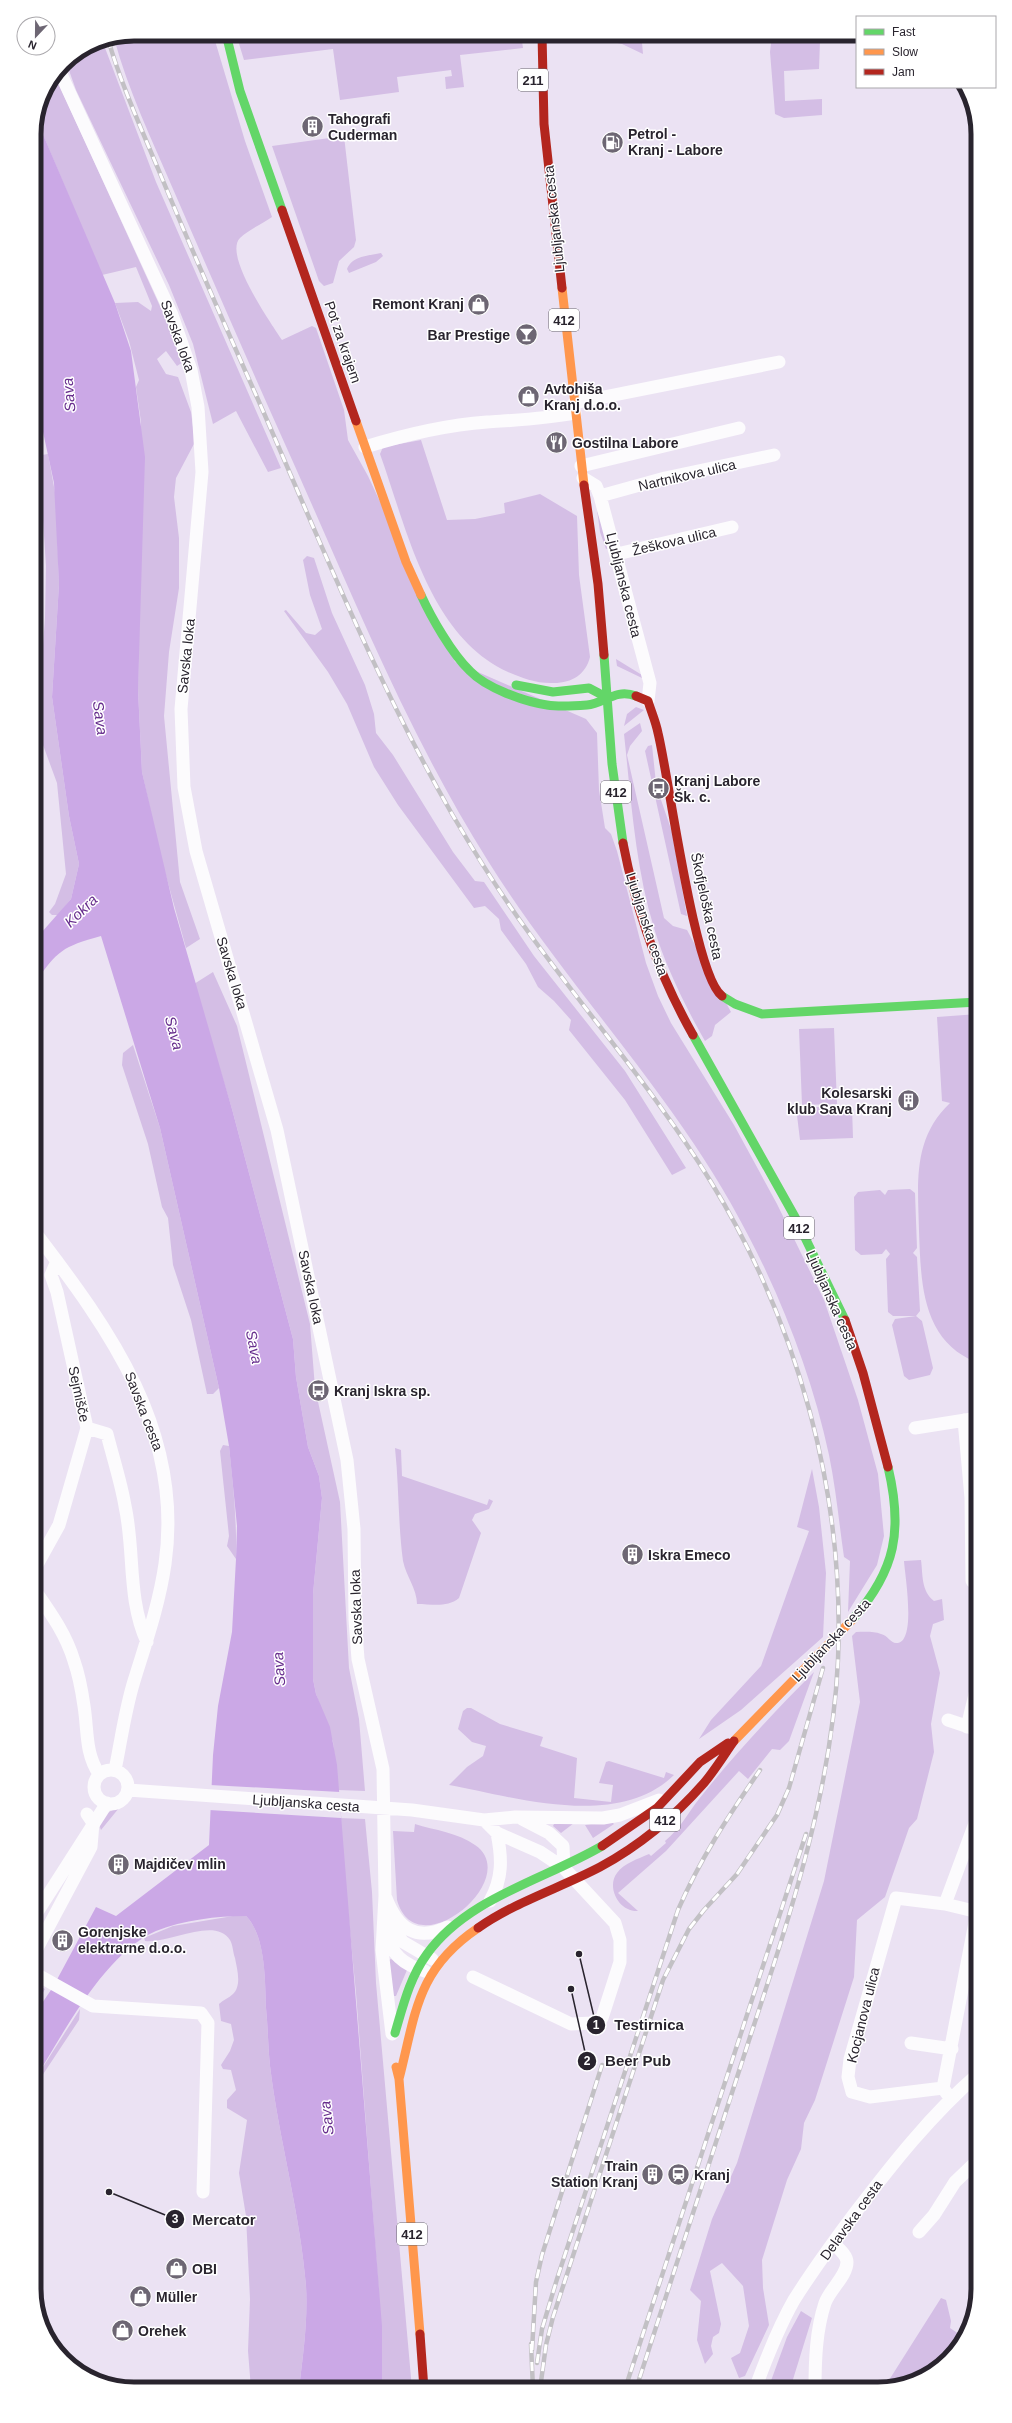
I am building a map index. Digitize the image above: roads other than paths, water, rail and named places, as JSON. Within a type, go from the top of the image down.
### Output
[{"type":"main road","name":"Pot za krajem","points":[[228,41],[243,98],[365,447],[418,591],[436,626],[470,672],[502,692],[547,705],[589,705],[606,697]]},
{"type":"main road","name":"Ljubljanska cesta","points":[[399,2079],[420,1994],[431,1973],[439,1962],[462,1938],[540,1894],[605,1864],[653,1832],[712,1773],[736,1738],[852,1621],[882,1579],[893,1549],[896,1532],[896,1512],[892,1488],[874,1412],[849,1332],[833,1296],[759,1150],[672,998],[652,948],[624,845],[606,697],[596,557],[587,516],[574,408],[544,124],[542,41]]},
{"type":"main road","name":"211","points":[[544,92],[551,62],[550,41]]},
{"type":"main road","name":"211","points":[[533,75],[534,98],[544,124]]},
{"type":"main road","name":"Ljubljanska cesta","points":[[587,516],[585,560],[598,671],[606,697]]},
{"type":"main road","name":"Pot za krajem","points":[[454,650],[472,658]]},
{"type":"main road","points":[[509,682],[554,692],[589,688],[606,697],[628,692],[648,701]]},
{"type":"main road","name":"Škofjeloška cesta","points":[[648,701],[658,732],[698,942],[711,981],[720,994],[741,1007],[762,1014],[971,1002]]},
{"type":"main road","name":"Ljubljanska cesta","points":[[670,1796],[704,1758],[736,1738]]},
{"type":"main road","name":"412","points":[[394,2042],[407,1988],[425,1956],[442,1936],[459,1922],[490,1901],[564,1868],[612,1840],[670,1796]]},
{"type":"main road","name":"412","points":[[394,2060],[399,2079],[423,2382]]},
{"type":"street","name":"Savska loka","points":[[61,75],[172,315],[191,370],[198,407],[202,472],[181,709],[184,787],[196,851],[277,1130],[347,1460],[354,1529],[354,1619],[358,1659],[380,1750],[384,1777],[385,1896],[382,1950],[394,2042]]},
{"type":"street","points":[[365,447],[421,433],[486,422],[548,419],[574,408],[778,362]]},
{"type":"street","points":[[582,472],[739,428]]},
{"type":"street","name":"Nartnikova ulica","points":[[600,496],[665,478],[774,455]]},
{"type":"street","name":"Ljubljanska cesta","points":[[582,472],[596,486],[617,554],[650,683],[648,701]]},
{"type":"street","name":"Žeškova ulica","points":[[617,554],[732,527]]},
{"type":"street","name":"Savska cesta","points":[[41,1240],[73,1280],[127,1366],[146,1409],[162,1456],[167,1488],[167,1539],[156,1611],[134,1683],[115,1770]]},
{"type":"street","name":"Sejmišče","points":[[41,1557],[59,1525],[87,1428],[57,1292],[51,1275],[57,1261]]},
{"type":"street","points":[[915,1428],[971,1419]]},
{"type":"street","points":[[964,1420],[971,1498],[970,1581]]},
{"type":"street","points":[[87,1428],[107,1434],[126,1506],[133,1592],[140,1627],[147,1642]]},
{"type":"street","points":[[41,1600],[65,1636],[75,1662],[84,1706],[87,1747],[93,1765],[99,1774]]},
{"type":"street","points":[[948,1720],[971,1728]]},
{"type":"street","points":[[109,1770],[115,1770],[124,1775],[128,1790],[122,1800],[112,1803],[102,1799],[94,1784],[99,1774],[109,1770]]},
{"type":"street","name":"Ljubljanska cesta","points":[[128,1790],[412,1810],[484,1820],[515,1817],[603,1818],[620,1815],[670,1796]]},
{"type":"street","points":[[41,1906],[70,1858],[90,1818],[102,1799]]},
{"type":"street","name":"Ljubljanska cesta","points":[[515,1817],[531,1822],[563,1846],[564,1868]]},
{"type":"street","points":[[41,1941],[91,1847],[90,1818]]},
{"type":"street","points":[[473,1977],[571,2024],[593,2023],[602,2018],[620,1962],[620,1940],[615,1923],[573,1880],[564,1868],[540,1852],[496,1833],[484,1820]]},
{"type":"street","points":[[490,1901],[500,1878],[501,1862],[496,1833]]},
{"type":"street","points":[[946,1904],[971,1835]]},
{"type":"street","points":[[385,1896],[393,1916],[395,1932],[403,1942],[425,1956],[439,1962]]},
{"type":"street","name":"Kocjanova ulica","points":[[971,1910],[946,1904],[896,1898],[869,1987],[850,2059],[848,2076],[852,2092],[870,2097],[946,2093],[952,2049],[971,1949]]},
{"type":"street","points":[[393,1916],[413,1933],[422,1934],[436,1933],[459,1922]]},
{"type":"street","points":[[383,1928],[391,1950],[399,1958],[417,1969],[431,1973]]},
{"type":"street","points":[[41,1977],[93,2006],[201,2013],[208,2023],[203,2192]]},
{"type":"street","points":[[911,2043],[952,2049]]},
{"type":"street","name":"Delavska cesta","points":[[758,2382],[770,2351],[794,2301],[833,2243],[946,2093],[971,2078]]},
{"type":"street","points":[[919,2232],[934,2215],[955,2182],[971,2167]]},
{"type":"street","points":[[815,2382],[815,2361],[825,2303],[831,2289],[846,2270],[847,2261],[845,2255],[833,2243]]},
{"type":"water","points":[[41,130],[115,303],[131,351],[145,457],[138,690],[142,772],[174,908],[232,1109],[293,1339],[296,1377],[308,1447],[319,1476],[322,1498],[313,1594],[313,1679],[316,1694],[330,1727],[337,1765],[382,2326],[382,2382],[300,2382],[305,2338],[306,2312],[306,2286],[303,2258],[270,2066],[265,1973],[261,1947],[253,1925],[246,1916],[189,1921],[156,1931],[137,1942],[119,1957],[86,1997],[41,2069],[41,2005],[53,1987],[96,1907],[116,1916],[209,1845],[213,1755],[218,1706],[232,1632],[237,1526],[229,1446],[219,1388],[160,1128],[101,936],[77,943],[62,951],[55,957],[41,975],[41,933],[71,899],[79,864],[69,816],[52,697],[59,584],[54,483],[41,423]]},
{"type":"railway","points":[[110,45],[132,106],[195,255],[372,660],[424,763],[452,814],[480,860],[519,919],[646,1086],[690,1149],[742,1236],[769,1293],[791,1352],[810,1412],[824,1473],[833,1535],[838,1597],[838,1660],[828,1756],[795,1897],[638,2382]]},
{"type":"railway","points":[[541,2382],[546,2345],[553,2317],[663,1980],[689,1929],[737,1874],[777,1815],[789,1788],[823,1668]]},
{"type":"railway","points":[[537,2363],[542,2329],[557,2279],[678,1910],[705,1855],[760,1770]]},
{"type":"railway","points":[[627,2382],[806,1834]]},
{"type":"railway","points":[[532,2350],[536,2282],[542,2255],[602,2065]]},
{"type":"railway","points":[[531,2344],[533,2382]]},
{"type":"place","name":"Tahografi Cuderman","points":[[313,127]]},
{"type":"place","name":"Petrol - Kranj - Labore","points":[[612,142]]},
{"type":"place","name":"Remont Kranj","points":[[479,304]]},
{"type":"place","name":"Bar Prestige","points":[[526,335]]},
{"type":"place","name":"Avtohiša Kranj d.o.o.","points":[[528,397]]},
{"type":"place","name":"Gostilna Labore","points":[[557,443]]},
{"type":"place","name":"Kranj Labore Šk. c.","points":[[658,789]]},
{"type":"place","name":"Kolesarski klub Sava Kranj","points":[[908,1101]]},
{"type":"place","name":"Kranj Iskra sp.","points":[[319,1391]]},
{"type":"place","name":"Iskra Emeco","points":[[633,1555]]},
{"type":"place","name":"Majdičev mlin","points":[[119,1864]]},
{"type":"place","name":"Gorenjske elektrarne d.o.o.","points":[[63,1940]]},
{"type":"place","name":"Testirnica","points":[[579,1954]]},
{"type":"place","name":"Beer Pub","points":[[571,1989]]},
{"type":"place","name":"Train Station Kranj","points":[[653,2174]]},
{"type":"place","name":"Kranj","points":[[678,2175]]},
{"type":"place","name":"Mercator","points":[[109,2192]]},
{"type":"place","name":"OBI","points":[[177,2269]]},
{"type":"place","name":"Müller","points":[[141,2297]]},
{"type":"place","name":"Orehek","points":[[122,2331]]},
{"type":"water label","name":"Sava","points":[[69,395]]},
{"type":"water label","name":"Sava","points":[[100,718]]},
{"type":"water label","name":"Kokra","points":[[81,911]]},
{"type":"water label","name":"Sava","points":[[174,1033]]},
{"type":"water label","name":"Sava","points":[[254,1347]]},
{"type":"water label","name":"Sava","points":[[279,1669]]},
{"type":"water label","name":"Sava","points":[[327,2118]]}]
